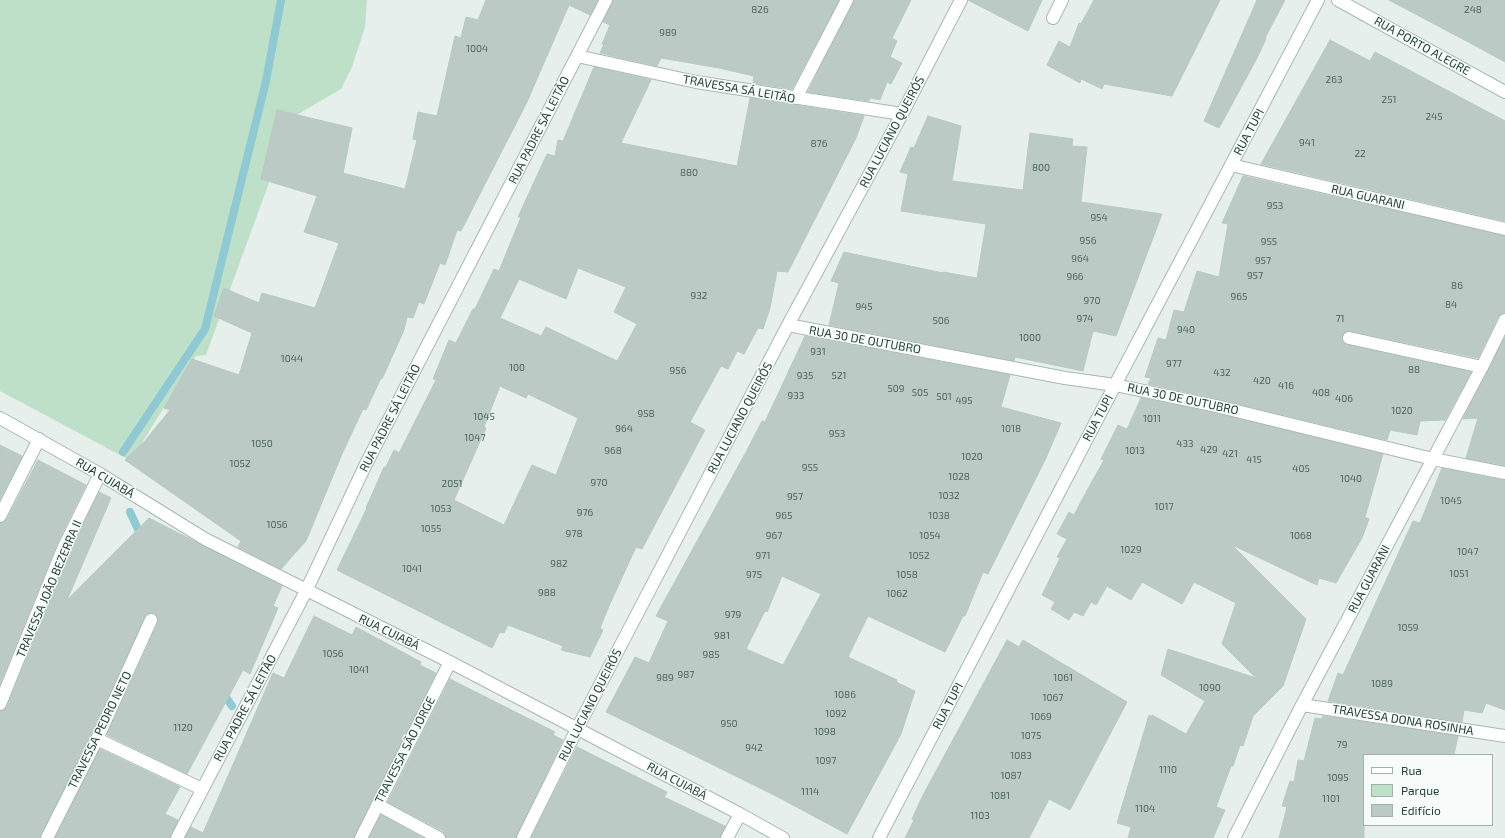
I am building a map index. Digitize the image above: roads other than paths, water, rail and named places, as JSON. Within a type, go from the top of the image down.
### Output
[{"type":"street","name":"RUA PADRE SÁ LEITÃO","points":[[177,838],[306,591],[365,466],[606,0]]},
{"type":"street","points":[[796,98],[847,0]]},
{"type":"street","name":"RUA LUCIANO QUEIRÓS","points":[[523,838],[578,729],[788,326],[902,114],[961,0]]},
{"type":"street","points":[[1053,18],[1062,0]]},
{"type":"street","name":"RUA TUPI","points":[[879,838],[1318,0]]},
{"type":"street","name":"RUA PORTO ALEGRE","points":[[1338,0],[1505,92]]},
{"type":"street","name":"TRAVESSA SÁ LEITÃO","points":[[577,56],[696,82],[902,114]]},
{"type":"street","name":"RUA GUARANI","points":[[1231,165],[1505,229]]},
{"type":"street","name":"RUA GUARANI","points":[[1234,838],[1302,705],[1505,320]]},
{"type":"street","name":"RUA 30 DE OUTUBRO","points":[[788,326],[1065,378],[1115,385],[1216,406],[1433,459],[1505,473]]},
{"type":"street","points":[[1349,338],[1482,366]]},
{"type":"street","name":"RUA CUIABÁ","points":[[0,418],[100,474],[205,539],[450,662],[783,838]]},
{"type":"street","points":[[0,516],[39,439]]},
{"type":"street","name":"TRAVESSA JOÃO BEZERRA II","points":[[1,699],[63,550],[100,474]]},
{"type":"street","name":"TRAVESSA PEDRO NETO","points":[[47,838],[96,739],[151,620]]},
{"type":"street","name":"TRAVESSA SÃO JORGE","points":[[361,838],[450,662]]},
{"type":"street","name":"TRAVESSA DONA ROSINHA","points":[[1302,705],[1505,736]]},
{"type":"street","points":[[96,739],[202,789]]},
{"type":"street","points":[[378,805],[440,838]]},
{"type":"street","points":[[727,838],[740,814]]},
{"type":"waterway","points":[[123,452],[205,329],[266,81],[281,0]]},
{"type":"waterway","points":[[130,512],[142,538]]},
{"type":"waterway","points":[[221,690],[232,706]]}]
